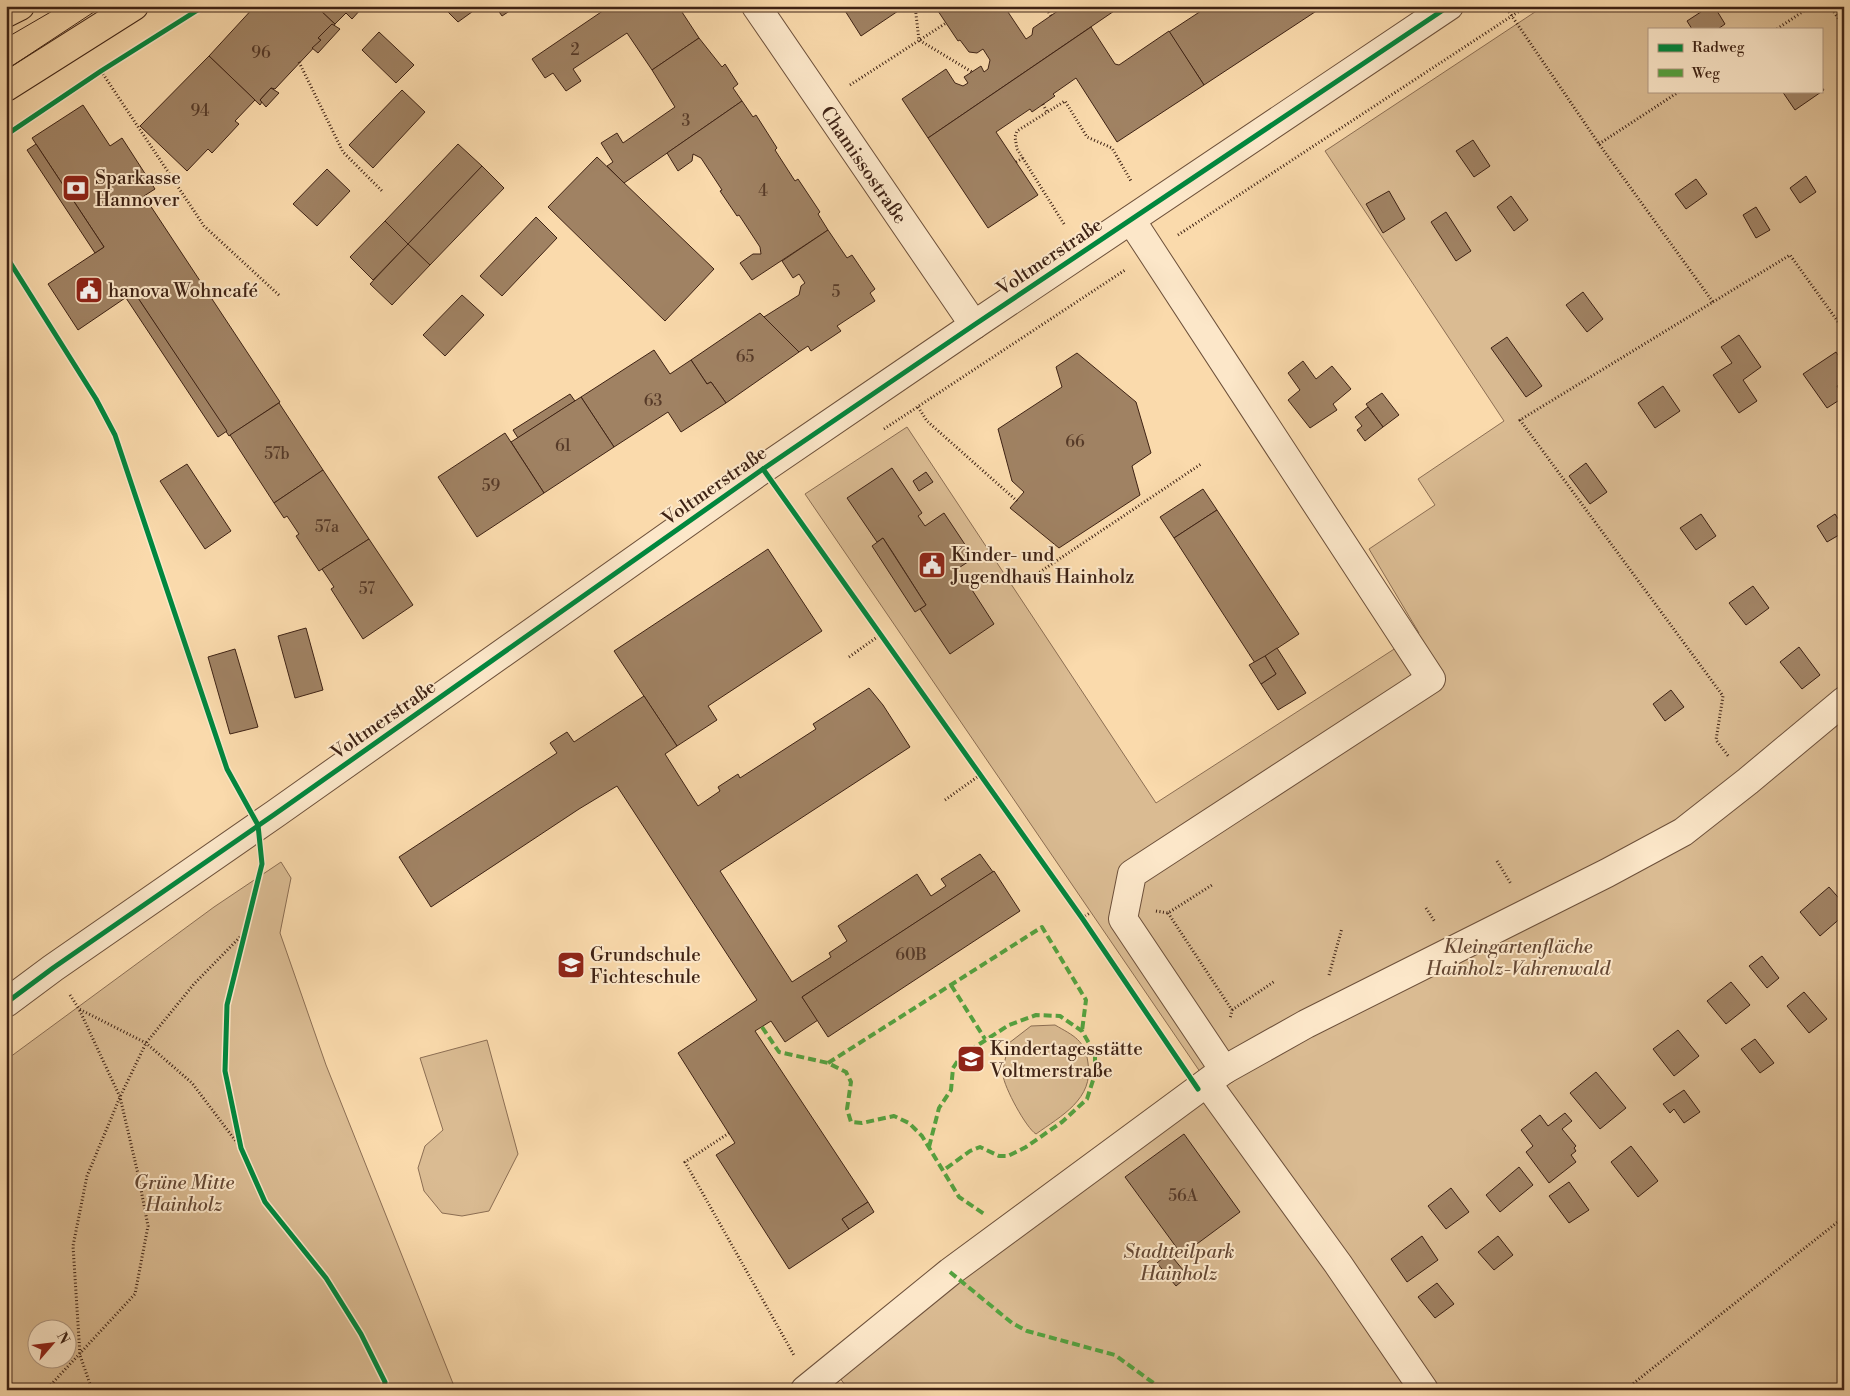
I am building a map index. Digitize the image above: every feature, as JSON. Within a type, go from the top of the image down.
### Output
[{"type":"main road","points":[[6,13],[20,6]]},
{"type":"main road","points":[[6,87],[134,6]]},
{"type":"street","name":"Chamissostraße","points":[[756,6],[974,325]]},
{"type":"street","name":"Voltmerstraße","points":[[6,1003],[763,469],[1082,252],[1448,7]]},
{"type":"street","points":[[1139,214],[1431,679],[1132,874],[1123,919],[1216,1076],[1338,1264],[1424,1390]]},
{"type":"street","points":[[808,1388],[950,1272],[1216,1076],[1306,1024],[1607,873],[1683,832],[1844,701]]},
{"type":"path","points":[[916,6],[919,40]]},
{"type":"path","points":[[1046,6],[1051,16]]},
{"type":"path","points":[[1504,6],[1598,144],[1713,302]]},
{"type":"path","points":[[1778,28],[1811,6]]},
{"type":"path","points":[[1830,6],[1844,26]]},
{"type":"path","points":[[822,103],[946,23]]},
{"type":"path","points":[[919,40],[972,72]]},
{"type":"path","points":[[299,62],[343,152],[382,190]]},
{"type":"path","points":[[100,71],[204,226],[280,296]]},
{"type":"path","points":[[1598,144],[1678,92]]},
{"type":"path","points":[[1082,252],[1017,149],[1015,137],[1017,131],[1064,101],[1087,137],[1112,148],[1139,214]]},
{"type":"path","points":[[1042,104],[1047,112]]},
{"type":"path","points":[[1016,162],[1023,158]]},
{"type":"path","points":[[1748,781],[1716,740],[1723,696],[1520,420],[1790,255],[1844,330]]},
{"type":"path","points":[[918,407],[927,421],[1017,501]]},
{"type":"path","points":[[1025,582],[1201,464]]},
{"type":"path","points":[[849,657],[880,635]]},
{"type":"path","points":[[945,800],[980,775]]},
{"type":"path","points":[[92,1390],[80,1355],[73,1246],[87,1176],[120,1097],[146,1043],[194,984],[244,933]]},
{"type":"path","points":[[46,1390],[136,1294],[148,1226],[120,1097],[79,1009],[54,968]]},
{"type":"path","points":[[1232,1010],[1275,981]]},
{"type":"path","points":[[79,1009],[146,1043],[192,1083],[241,1148]]},
{"type":"path","points":[[729,1133],[685,1162],[808,1388]]},
{"type":"path","points":[[1625,1390],[1844,1217]]},
{"type":"green space","name":"Kleingartenfläche Hainholz-Vahrenwald","points":[[1544,6],[1844,6],[1844,1390],[849,1390],[832,1368],[1207,1082],[805,494],[907,427],[1156,803],[1419,633],[1369,549],[1435,505],[1418,479],[1504,421],[1325,151]]},
{"type":"green space","name":"Grüne Mitte Hainholz","points":[[281,862],[291,878],[280,933],[326,1065],[457,1390],[6,1390],[6,1060],[214,907]]},
{"type":"green space","points":[[1055,1025],[1073,1036],[1081,1044],[1088,1063],[1089,1076],[1081,1097],[1074,1105],[1036,1134],[1021,1116],[1011,1097],[1004,1081],[1004,1067],[1009,1043],[1031,1026]]},
{"type":"green space","points":[[487,1040],[518,1154],[489,1211],[462,1216],[442,1213],[424,1191],[418,1168],[425,1146],[443,1130],[420,1058]]},
{"type":"building","points":[[255,6],[316,6],[335,24],[334,26],[332,24],[318,38],[321,40],[275,89],[271,88],[260,100],[262,102],[260,105],[209,56]]},
{"type":"building","points":[[316,6],[361,6],[362,8],[352,19],[346,13],[335,24]]},
{"type":"building","points":[[442,6],[475,6],[476,9],[458,22]]},
{"type":"building","points":[[495,6],[517,6],[502,16]]},
{"type":"building","points":[[610,6],[684,6],[680,9],[699,38],[652,70],[627,33],[573,69],[581,81],[566,91],[553,73],[545,78],[532,59]]},
{"type":"building","points":[[842,6],[903,6],[904,7],[861,36]]},
{"type":"building","points":[[937,6],[1013,6],[1015,8],[1008,12],[1026,39],[1032,35],[1033,28],[1065,6],[1120,7],[928,138],[902,99],[946,69],[955,83],[963,86],[968,83],[964,77],[981,66],[984,72],[988,69],[990,60],[983,49],[977,53],[969,52],[960,40],[958,41],[936,8]]},
{"type":"building","points":[[1198,6],[1324,6],[1204,85],[1169,32],[1201,11]]},
{"type":"building","points":[[1710,6],[1714,6],[1725,24],[1719,28],[1691,28],[1687,21]]},
{"type":"building","points":[[332,24],[340,29],[318,53],[312,48],[321,40],[318,38]]},
{"type":"building","points":[[1091,27],[1115,64],[1119,65],[1169,31],[1204,85],[1117,142],[1076,78],[1032,112],[1030,109],[996,132],[1038,195],[988,228],[928,138]]},
{"type":"building","points":[[379,32],[414,65],[396,83],[362,50]]},
{"type":"building","points":[[699,38],[722,67],[725,64],[738,84],[733,88],[742,101],[624,183],[607,166],[613,162],[601,143],[617,133],[623,143],[675,107],[652,70]]},
{"type":"building","points":[[209,56],[255,100],[235,121],[239,124],[212,153],[208,149],[187,171],[140,126]]},
{"type":"building","points":[[271,88],[279,93],[266,107],[260,100]]},
{"type":"building","points":[[402,90],[425,112],[373,168],[349,145]]},
{"type":"building","points":[[1783,92],[1821,92],[1795,110]]},
{"type":"building","points":[[742,101],[753,117],[756,115],[795,181],[798,179],[820,212],[818,214],[828,230],[752,280],[740,263],[753,254],[761,254],[760,247],[739,215],[737,216],[720,191],[722,190],[701,158],[693,154],[692,161],[678,171],[667,153]]},
{"type":"building","points":[[83,105],[110,146],[122,138],[155,189],[144,196],[280,402],[229,436],[134,292],[78,330],[48,284],[104,247],[32,138]]},
{"type":"building","points":[[1473,140],[1490,166],[1474,177],[1456,151]]},
{"type":"building","points":[[36,144],[104,247],[95,253],[27,150]]},
{"type":"building","points":[[458,144],[482,166],[408,244],[385,221]]},
{"type":"building","points":[[597,157],[714,269],[665,321],[548,207]]},
{"type":"building","points":[[482,166],[504,188],[430,265],[408,244]]},
{"type":"building","points":[[327,169],[350,191],[317,226],[293,204]]},
{"type":"building","points":[[1806,176],[1816,192],[1800,203],[1790,188]]},
{"type":"building","points":[[1696,179],[1707,194],[1686,209],[1675,194]]},
{"type":"building","points":[[1389,191],[1405,219],[1383,233],[1366,204]]},
{"type":"building","points":[[1511,196],[1528,220],[1514,231],[1497,207]]},
{"type":"building","points":[[1756,207],[1770,230],[1756,238],[1743,215]]},
{"type":"building","points":[[1446,212],[1471,251],[1456,261],[1431,222]]},
{"type":"building","points":[[536,217],[557,238],[502,296],[480,276]]},
{"type":"building","points":[[385,221],[408,244],[373,280],[350,257]]},
{"type":"building","points":[[828,230],[847,258],[852,255],[875,289],[870,293],[875,301],[837,326],[841,331],[811,351],[808,346],[799,352],[764,317],[799,295],[801,286],[805,283],[799,274],[793,278],[782,261]]},
{"type":"building","points":[[408,244],[430,265],[392,305],[370,284]]},
{"type":"building","points":[[134,292],[227,431],[218,437],[126,298]]},
{"type":"building","points":[[1583,292],[1603,319],[1587,332],[1566,305]]},
{"type":"building","points":[[462,295],[484,315],[445,356],[423,335]]},
{"type":"building","points":[[760,313],[799,352],[726,403],[711,382],[707,384],[691,360]]},
{"type":"building","points":[[1739,335],[1761,367],[1743,380],[1757,401],[1739,413],[1713,375],[1732,363],[1721,347]]},
{"type":"building","points":[[1507,337],[1542,386],[1526,397],[1491,348]]},
{"type":"building","points":[[654,350],[670,374],[691,360],[707,384],[711,382],[726,403],[681,432],[668,412],[614,447],[581,397]]},
{"type":"building","points":[[1836,352],[1844,364],[1844,382],[1837,386],[1844,397],[1827,408],[1803,374]]},
{"type":"building","points":[[1077,353],[1136,402],[1151,453],[1132,466],[1140,495],[1059,548],[1010,508],[1024,492],[1012,481],[998,429],[1062,387],[1056,367]]},
{"type":"building","points":[[1303,361],[1316,379],[1332,366],[1351,389],[1333,404],[1337,410],[1310,428],[1288,400],[1300,390],[1288,373]]},
{"type":"building","points":[[1663,386],[1680,411],[1655,428],[1638,403]]},
{"type":"building","points":[[1382,393],[1399,415],[1383,427],[1366,404]]},
{"type":"building","points":[[570,394],[575,401],[518,438],[513,430]]},
{"type":"building","points":[[581,397],[614,447],[544,493],[511,442]]},
{"type":"building","points":[[279,403],[323,470],[274,503],[230,435]]},
{"type":"building","points":[[1368,407],[1383,427],[1365,441],[1357,430],[1362,426],[1355,417]]},
{"type":"building","points":[[505,433],[544,493],[477,537],[438,477]]},
{"type":"building","points":[[1586,463],[1607,492],[1590,504],[1569,476]]},
{"type":"building","points":[[187,464],[231,531],[205,549],[160,481]]},
{"type":"building","name":"Kinder- und Jugendhaus Hainholz","points":[[892,468],[922,513],[918,516],[925,526],[944,513],[974,558],[954,571],[961,582],[965,579],[994,624],[950,654],[920,609],[926,605],[893,553],[883,538],[877,542],[847,498]]},
{"type":"building","points":[[323,470],[369,539],[319,571],[296,536],[299,534],[287,516],[284,518],[274,503]]},
{"type":"building","points":[[926,472],[933,482],[919,491],[913,481]]},
{"type":"building","points":[[1203,489],[1217,510],[1174,538],[1160,517]]},
{"type":"building","points":[[1217,510],[1299,634],[1255,663],[1174,538]]},
{"type":"building","points":[[1701,514],[1716,536],[1696,550],[1680,528]]},
{"type":"building","points":[[1835,514],[1844,528],[1844,532],[1827,542],[1817,526]]},
{"type":"building","points":[[883,538],[926,605],[915,612],[872,546]]},
{"type":"building","points":[[369,539],[413,605],[363,639],[331,589],[334,587],[322,569]]},
{"type":"building","points":[[768,549],[822,631],[708,706],[717,720],[677,746],[614,651]]},
{"type":"building","points":[[1753,586],[1769,608],[1746,625],[1729,603]]},
{"type":"building","points":[[306,628],[323,690],[295,698],[278,636]]},
{"type":"building","points":[[1799,647],[1820,675],[1802,689],[1780,662]]},
{"type":"building","points":[[1277,648],[1306,693],[1278,710],[1261,684],[1276,674],[1265,656]]},
{"type":"building","points":[[235,649],[258,727],[230,734],[208,657]]},
{"type":"building","points":[[1265,656],[1276,674],[1261,684],[1249,665]]},
{"type":"building","points":[[869,688],[883,705],[910,747],[720,871],[792,982],[831,957],[829,953],[847,941],[838,926],[917,874],[931,896],[946,886],[941,879],[980,854],[993,872],[802,997],[818,1020],[785,1042],[771,1021],[755,1031],[868,1202],[842,1219],[849,1229],[789,1269],[716,1155],[735,1143],[678,1053],[757,1000],[617,786],[431,907],[399,857],[557,753],[550,743],[567,732],[574,742],[644,696],[677,746],[665,754],[698,806],[720,791],[718,787],[738,774],[740,778],[816,729],[813,724]]},
{"type":"building","points":[[1671,690],[1684,707],[1665,721],[1653,704]]},
{"type":"building","points":[[994,871],[1020,911],[828,1037],[802,997]]},
{"type":"building","points":[[1829,887],[1844,904],[1844,915],[1820,936],[1800,912]]},
{"type":"building","points":[[1762,956],[1779,978],[1767,988],[1749,966]]},
{"type":"building","points":[[1731,982],[1750,1005],[1726,1024],[1707,1001]]},
{"type":"building","points":[[1804,992],[1827,1019],[1809,1033],[1787,1006]]},
{"type":"building","points":[[1678,1030],[1699,1056],[1674,1076],[1653,1049]]},
{"type":"building","points":[[1755,1039],[1774,1063],[1760,1073],[1741,1049]]},
{"type":"building","points":[[1596,1072],[1626,1108],[1600,1129],[1570,1093]]},
{"type":"building","points":[[1684,1090],[1700,1112],[1684,1123],[1674,1109],[1670,1113],[1663,1104]]},
{"type":"building","points":[[1565,1113],[1572,1121],[1562,1129],[1576,1146],[1574,1148],[1576,1151],[1571,1155],[1576,1162],[1549,1183],[1526,1152],[1533,1146],[1521,1130],[1540,1115],[1548,1126]]},
{"type":"building","points":[[1184,1134],[1240,1212],[1182,1255],[1125,1177]]},
{"type":"building","points":[[1631,1146],[1658,1181],[1638,1197],[1611,1162]]},
{"type":"building","points":[[1519,1167],[1533,1185],[1500,1212],[1486,1195]]},
{"type":"building","points":[[1569,1182],[1589,1210],[1569,1223],[1549,1196]]},
{"type":"building","points":[[1451,1188],[1469,1212],[1446,1229],[1428,1206]]},
{"type":"building","points":[[868,1202],[874,1212],[849,1229],[842,1219]]},
{"type":"building","points":[[1422,1236],[1438,1260],[1407,1282],[1391,1259]]},
{"type":"building","points":[[1498,1236],[1513,1255],[1494,1270],[1478,1252]]},
{"type":"building","points":[[1169,1253],[1188,1276],[1176,1286],[1157,1263]]},
{"type":"building","points":[[1437,1283],[1454,1304],[1435,1318],[1418,1297]]},
{"type":"tram line","points":[[6,38],[61,6]]},
{"type":"tram line","points":[[6,70],[103,6]]},
{"type":"marked path","points":[[828,1063],[1042,927],[1086,1000],[1082,1031]]},
{"type":"marked path","points":[[951,985],[985,1039]]},
{"type":"marked path","points":[[929,1147],[939,1108],[951,1090],[953,1068],[961,1056],[1009,1025],[1036,1015],[1060,1016],[1082,1031],[1095,1054],[1095,1074],[1087,1099],[1062,1122],[1026,1147],[1008,1156],[999,1156],[980,1147],[970,1151],[944,1170]]},
{"type":"marked path","points":[[762,1027],[779,1052],[828,1063],[846,1072],[851,1082],[847,1109],[851,1122],[862,1123],[894,1116],[909,1123],[922,1136],[959,1197],[984,1214]]},
{"type":"marked path","points":[[950,1272],[1012,1323],[1027,1331],[1115,1355],[1163,1390]]},
{"type":"cycle path","points":[[6,135],[101,71],[204,6]]},
{"type":"cycle path","points":[[6,1003],[53,968],[275,814],[763,469],[1449,6]]},
{"type":"cycle path","points":[[6,256],[96,399],[115,435],[227,769],[258,825],[262,864],[227,1005],[225,1071],[241,1148],[265,1202],[326,1278],[361,1334],[385,1382],[384,1390]]},
{"type":"cycle path","points":[[763,469],[1082,918],[1198,1089]]},
{"type":"place","name":"Sparkasse Hannover","points":[[76,188]]},
{"type":"place","name":"hanova Wohncafé","points":[[89,290]]},
{"type":"place","name":"Kinder- und Jugendhaus Hainholz","points":[[932,565]]},
{"type":"place","name":"Grundschule Fichteschule","points":[[571,965]]},
{"type":"place","name":"Kindertagesstätte Voltmerstraße","points":[[971,1059]]},
{"type":"park label","name":"Stadtteilpark Hainholz","points":[[1179,1262]]}]
